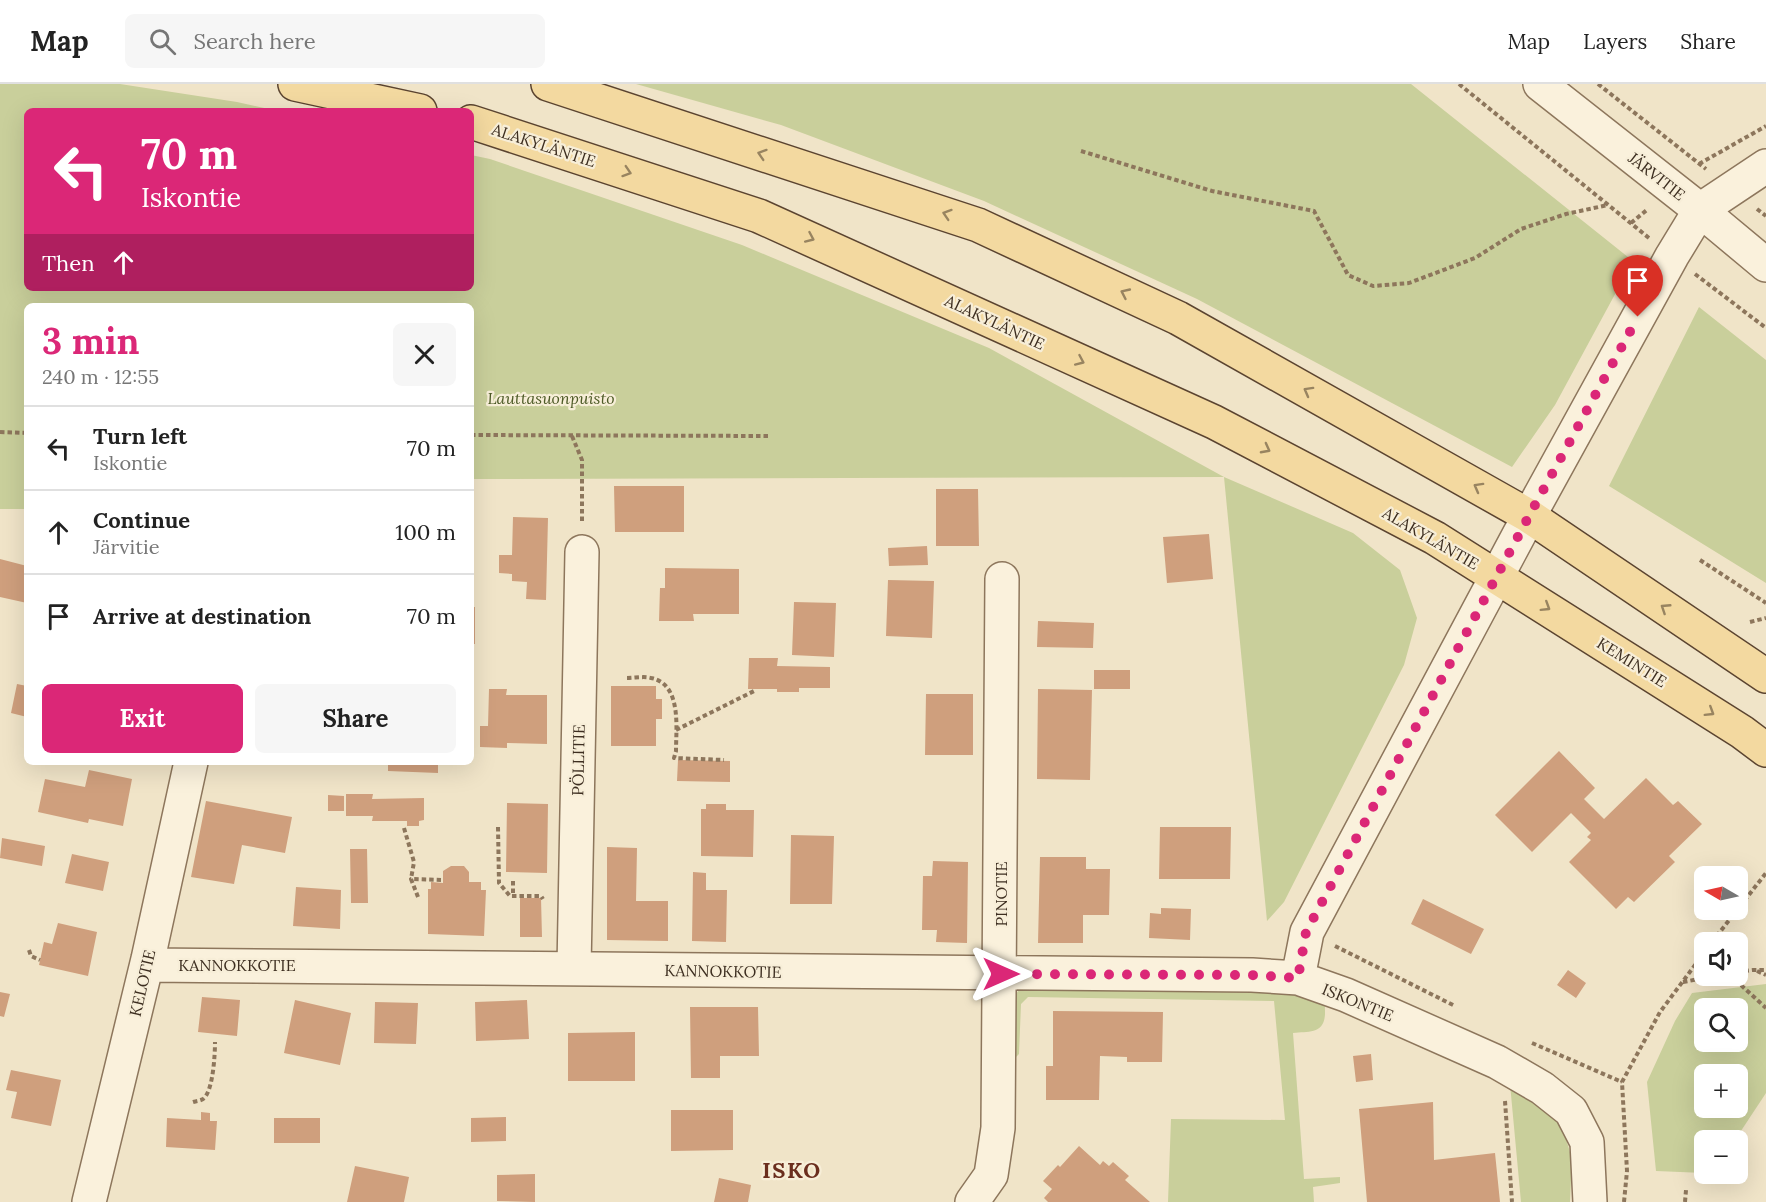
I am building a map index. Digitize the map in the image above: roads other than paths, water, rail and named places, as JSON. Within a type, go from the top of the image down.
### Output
[{"type":"main road","points":[[295,84],[406,108]]},
{"type":"main road","points":[[548,84],[978,225],[1178,318],[1529,516],[1766,676]]},
{"type":"main road","name":"ALAKYLÄNTIE","points":[[474,123],[759,216],[1214,422],[1435,538],[1496,576]]},
{"type":"main road","name":"KEMINTIE","points":[[1496,576],[1742,732],[1766,750]]},
{"type":"street","name":"JÄRVITIE","points":[[1496,576],[1672,256],[1700,210],[1540,84]]},
{"type":"street","points":[[1766,166],[1700,210],[1766,265]]},
{"type":"street","name":"PÖLLITIE","points":[[574,969],[582,552]]},
{"type":"street","points":[[1298,978],[1306,932],[1496,576]]},
{"type":"street","name":"PINOTIE","points":[[972,1202],[991,1175],[998,1128],[1001,974],[1002,579]]},
{"type":"street","name":"KELOTIE","points":[[89,1202],[147,964],[190,765]]},
{"type":"street","name":"KANNOKKOTIE","points":[[147,964],[1251,975],[1298,978]]},
{"type":"street","name":"ISKONTIE","points":[[1298,978],[1346,995],[1503,1065],[1542,1089],[1571,1111],[1587,1142],[1590,1202]]},
{"type":"district","name":"ISKO","points":[[792,1170]]},
{"type":"park label","name":"Lauttasuonpuisto","points":[[551,398]]}]
